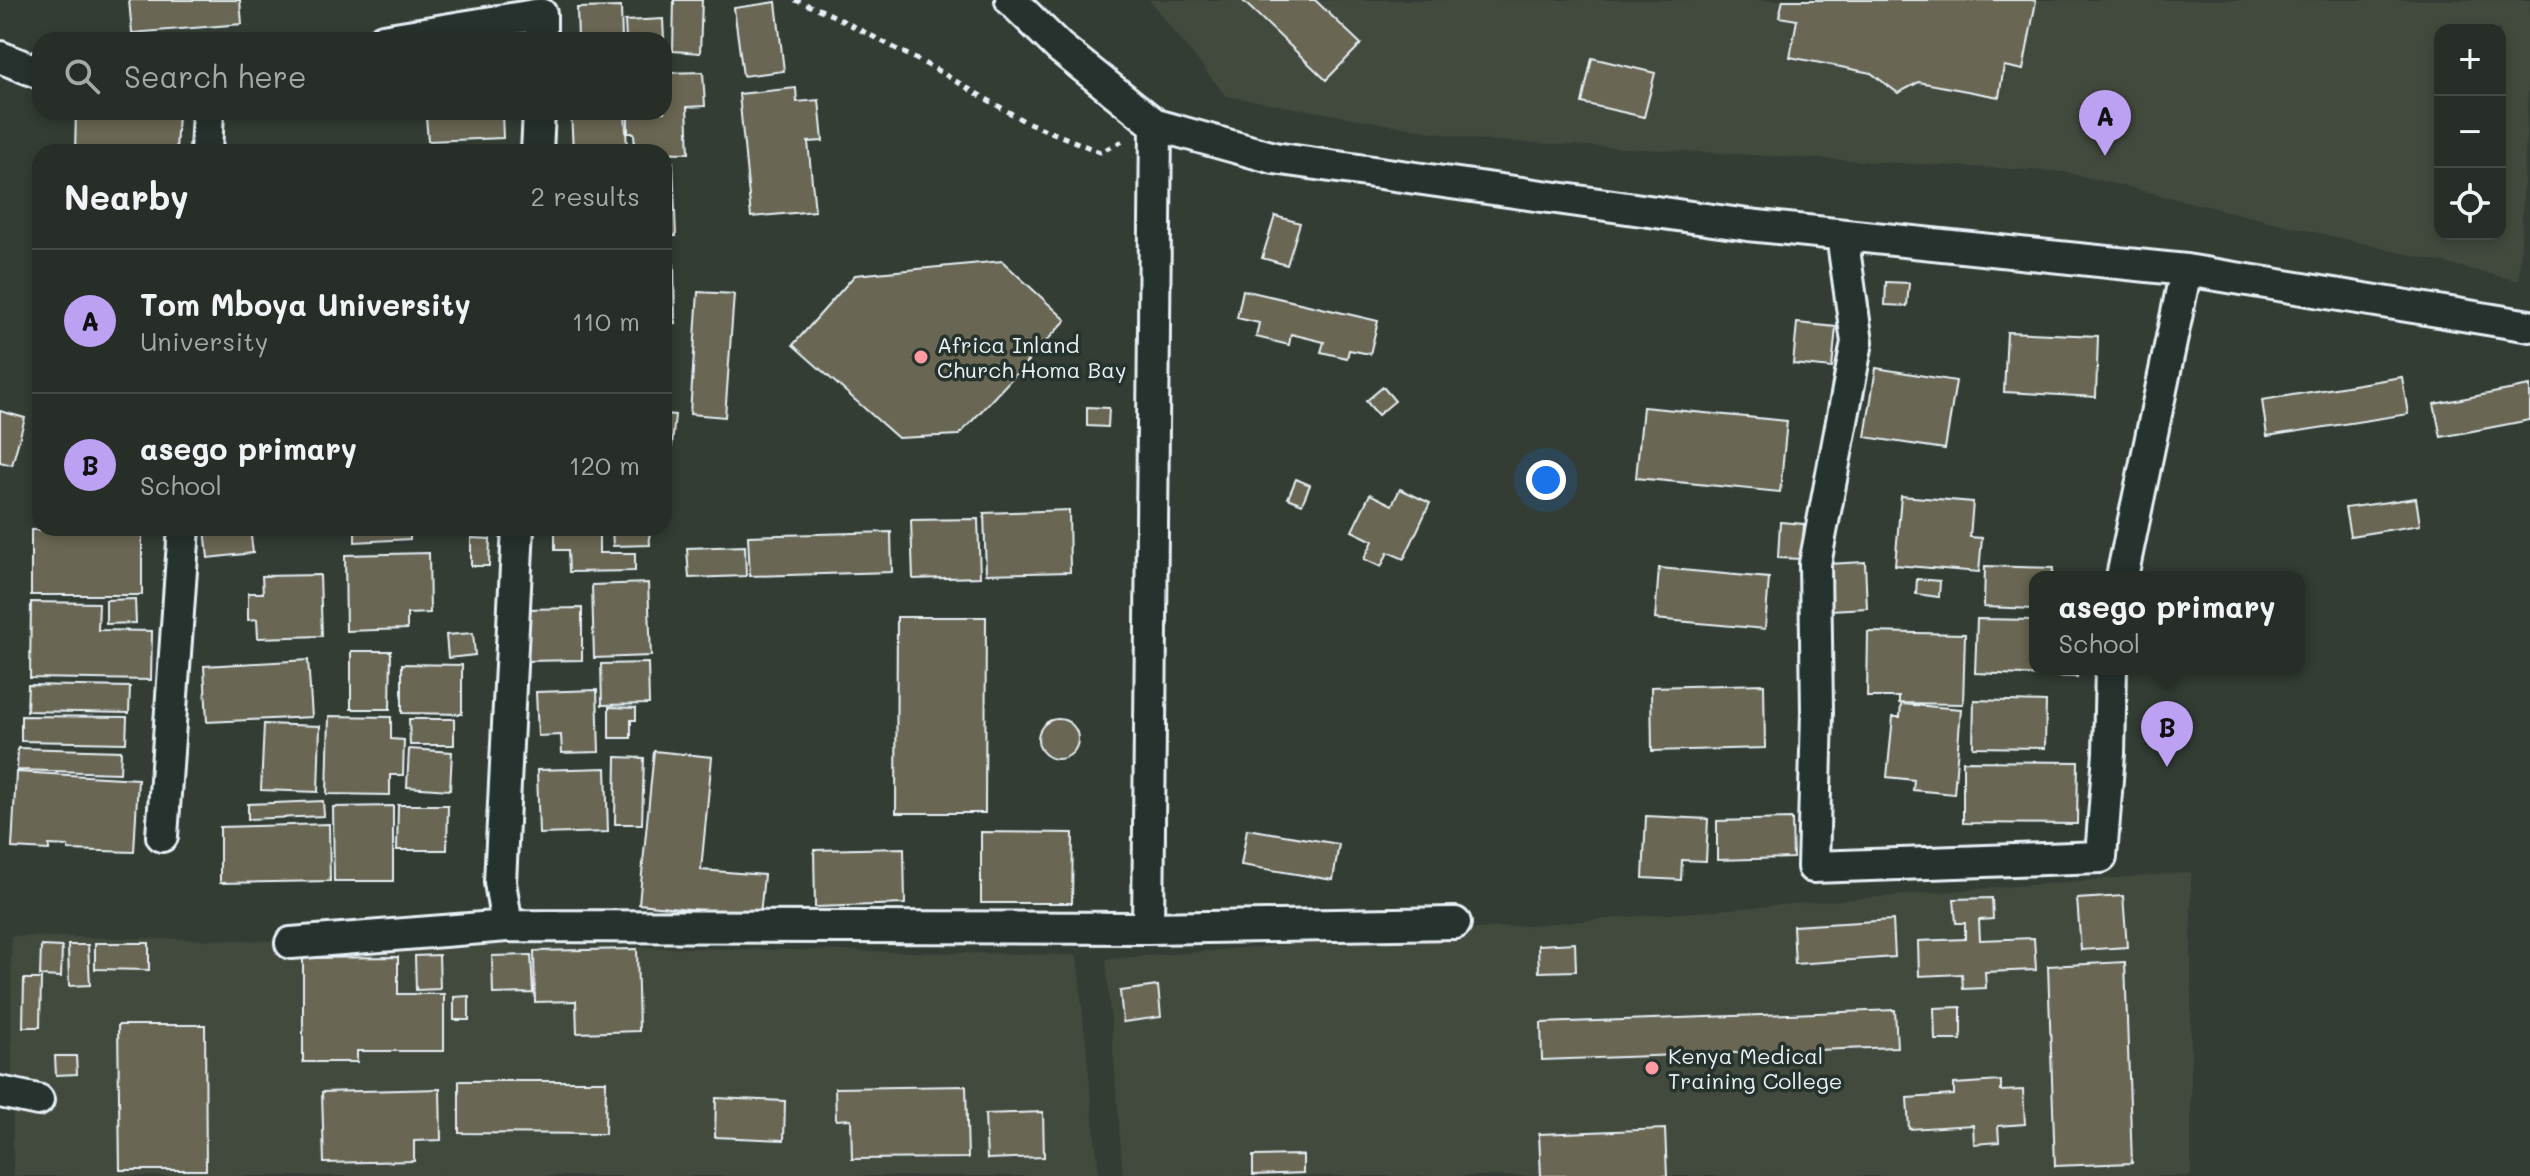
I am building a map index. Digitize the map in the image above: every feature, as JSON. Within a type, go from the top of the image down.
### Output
[{"type":"street","points":[[1011,0],[1059,47],[1156,125],[1274,158],[1748,225],[2186,270],[2530,326]]},
{"type":"street","points":[[432,32],[541,14],[541,32]]},
{"type":"street","points":[[0,57],[32,70]]},
{"type":"street","points":[[206,144],[208,120]]},
{"type":"street","points":[[537,144],[539,120]]},
{"type":"street","points":[[1148,928],[1156,125]]},
{"type":"street","points":[[1842,235],[1857,342],[1815,564],[1817,712],[1813,867],[2101,857],[2111,675]]},
{"type":"street","points":[[2123,571],[2186,270]]},
{"type":"street","points":[[162,836],[183,536]]},
{"type":"street","points":[[507,926],[500,882],[518,536]]},
{"type":"street","points":[[291,943],[507,926],[1148,928],[1455,923]]},
{"type":"street","points":[[0,1092],[38,1100]]},
{"type":"path","points":[[795,0],[826,12],[935,69],[1024,121],[1100,152],[1156,125]]},
{"type":"shaded area","points":[[1149,0],[2530,0],[2519,281],[2064,172],[1478,140],[1226,96]]},
{"type":"shaded area","name":"Kenya Medical Training College","points":[[2191,872],[2191,1176],[1123,1176],[1106,959]]},
{"type":"shaded area","points":[[11,936],[1077,955],[1099,1176],[13,1176]]},
{"type":"building","points":[[129,0],[240,0],[242,24],[132,32]]},
{"type":"building","points":[[674,0],[702,0],[700,53],[673,51]]},
{"type":"building","points":[[1242,0],[1315,0],[1361,44],[1326,80]]},
{"type":"building","points":[[1783,0],[2036,1],[2023,70],[2004,66],[1999,97],[1919,82],[1898,93],[1871,73],[1790,57],[1797,20],[1779,17]]},
{"type":"building","points":[[776,2],[784,71],[743,76],[734,8]]},
{"type":"building","points":[[621,7],[622,32],[578,32],[577,8]]},
{"type":"building","points":[[663,19],[664,32],[626,32],[625,21]]},
{"type":"building","points":[[1592,58],[1655,73],[1644,117],[1582,103]]},
{"type":"building","points":[[703,72],[705,106],[687,107],[689,153],[672,153],[672,144],[635,144],[634,133],[628,133],[628,120],[672,120],[672,73]]},
{"type":"building","points":[[796,88],[797,102],[819,100],[823,141],[808,142],[815,211],[751,217],[739,94]]},
{"type":"building","points":[[76,120],[178,120],[176,144],[75,144]]},
{"type":"building","points":[[426,120],[502,120],[503,138],[428,141]]},
{"type":"building","points":[[571,120],[625,120],[627,144],[573,144]]},
{"type":"building","points":[[672,162],[673,162],[676,236],[672,236]]},
{"type":"building","points":[[1275,216],[1300,223],[1287,265],[1262,258]]},
{"type":"building","points":[[1002,261],[1066,320],[959,435],[898,438],[793,345],[855,275]]},
{"type":"building","points":[[672,264],[674,264],[675,323],[672,323]]},
{"type":"building","points":[[1886,282],[1909,283],[1907,306],[1885,305]]},
{"type":"building","points":[[1243,290],[1378,321],[1370,354],[1349,350],[1347,358],[1321,352],[1324,342],[1291,334],[1289,345],[1256,337],[1259,323],[1237,318]]},
{"type":"building","points":[[698,292],[734,294],[725,417],[690,414]]},
{"type":"building","points":[[1797,323],[1836,327],[1832,368],[1793,364]]},
{"type":"building","points":[[2007,332],[2098,336],[2096,397],[2004,392]]},
{"type":"building","points":[[1876,368],[1956,381],[1945,449],[1865,437]]},
{"type":"building","points":[[2402,377],[2408,414],[2267,436],[2262,400]]},
{"type":"building","points":[[2530,386],[2530,420],[2441,437],[2434,404]]},
{"type":"building","points":[[1383,387],[1395,401],[1378,415],[1366,401]]},
{"type":"building","points":[[1087,407],[1109,408],[1108,427],[1087,426]]},
{"type":"building","points":[[1643,407],[1787,421],[1780,492],[1636,478]]},
{"type":"building","points":[[0,411],[25,418],[12,465],[0,462]]},
{"type":"building","points":[[672,415],[675,415],[672,445]]},
{"type":"building","points":[[1296,479],[1310,485],[1302,504],[1288,498]]},
{"type":"building","points":[[1400,489],[1430,503],[1404,559],[1388,552],[1381,567],[1364,559],[1373,541],[1352,531],[1370,494],[1392,505]]},
{"type":"building","points":[[1901,496],[1973,502],[1970,537],[1982,538],[1979,572],[1895,565]]},
{"type":"building","points":[[2416,498],[2420,525],[2350,536],[2345,508]]},
{"type":"building","points":[[1069,510],[1070,572],[986,574],[984,513]]},
{"type":"building","points":[[978,519],[980,577],[913,579],[911,520]]},
{"type":"building","points":[[1780,522],[1804,524],[1802,559],[1778,558]]},
{"type":"building","points":[[31,530],[32,536],[142,536],[142,595],[31,595]]},
{"type":"building","points":[[891,532],[892,572],[750,576],[748,536]]},
{"type":"building","points":[[206,536],[251,536],[253,553],[208,558]]},
{"type":"building","points":[[355,536],[410,536],[410,539],[355,542]]},
{"type":"building","points":[[555,536],[599,536],[599,553],[635,553],[635,571],[569,572],[568,550],[555,550]]},
{"type":"building","points":[[612,536],[649,536],[650,545],[613,546]]},
{"type":"building","points":[[471,538],[490,539],[489,566],[471,566]]},
{"type":"building","points":[[745,546],[746,576],[689,578],[687,548]]},
{"type":"building","points":[[429,553],[430,613],[407,614],[407,629],[346,631],[345,555]]},
{"type":"building","points":[[1865,562],[1867,608],[1830,610],[1827,564]]},
{"type":"building","points":[[1985,566],[2053,568],[2053,571],[2029,571],[2029,609],[1984,607]]},
{"type":"building","points":[[1659,568],[1769,578],[1765,629],[1655,619]]},
{"type":"building","points":[[320,575],[322,636],[258,638],[257,619],[248,620],[248,593],[263,593],[262,576]]},
{"type":"building","points":[[1917,579],[1940,581],[1939,597],[1916,594]]},
{"type":"building","points":[[648,583],[651,656],[594,658],[592,585]]},
{"type":"building","points":[[135,599],[136,623],[106,624],[106,600]]},
{"type":"building","points":[[31,602],[99,603],[98,630],[152,631],[151,680],[30,678]]},
{"type":"building","points":[[582,608],[582,660],[525,661],[525,609]]},
{"type":"building","points":[[897,617],[986,617],[985,813],[896,813]]},
{"type":"building","points":[[1977,619],[2029,620],[2029,675],[2077,677],[1975,673]]},
{"type":"building","points":[[1868,632],[1965,634],[1963,704],[1899,703],[1899,697],[1867,697]]},
{"type":"building","points":[[473,633],[475,655],[448,658],[446,635]]},
{"type":"building","points":[[351,651],[391,651],[390,709],[351,709]]},
{"type":"building","points":[[308,660],[312,717],[207,722],[204,666]]},
{"type":"building","points":[[648,663],[649,704],[602,705],[601,664]]},
{"type":"building","points":[[402,664],[462,665],[462,714],[402,713]]},
{"type":"building","points":[[1764,684],[1765,748],[1652,751],[1651,687]]},
{"type":"building","points":[[28,685],[130,687],[129,713],[27,711]]},
{"type":"building","points":[[597,690],[599,752],[562,753],[561,735],[538,736],[536,692]]},
{"type":"building","points":[[1974,700],[2046,702],[2045,748],[1973,747]]},
{"type":"building","points":[[1901,704],[1961,709],[1954,794],[1913,790],[1914,780],[1887,777],[1893,717],[1900,717]]},
{"type":"building","points":[[609,707],[636,708],[636,720],[631,720],[631,738],[609,738]]},
{"type":"building","points":[[21,716],[127,717],[126,743],[21,741]]},
{"type":"building","points":[[329,716],[391,717],[391,739],[404,740],[403,775],[390,775],[390,795],[327,794]]},
{"type":"building","points":[[409,719],[454,719],[454,745],[410,745]]},
{"type":"building","points":[[1058,719],[1072,725],[1078,739],[1072,753],[1058,759],[1044,753],[1038,739],[1044,725]]},
{"type":"building","points":[[264,724],[320,726],[318,792],[261,790]]},
{"type":"building","points":[[18,748],[121,751],[120,773],[17,770]]},
{"type":"building","points":[[409,749],[452,752],[450,790],[407,787]]},
{"type":"building","points":[[654,751],[712,757],[701,870],[764,875],[760,916],[639,904]]},
{"type":"building","points":[[616,757],[644,758],[642,824],[615,824]]},
{"type":"building","points":[[1963,761],[2078,762],[2077,824],[1963,823]]},
{"type":"building","points":[[606,768],[608,832],[539,834],[537,770]]},
{"type":"building","points":[[16,772],[138,779],[134,852],[68,850],[68,846],[49,845],[49,850],[12,848]]},
{"type":"building","points":[[323,801],[324,816],[248,819],[248,804]]},
{"type":"building","points":[[398,805],[448,805],[447,850],[397,850]]},
{"type":"building","points":[[393,806],[393,881],[334,881],[333,807]]},
{"type":"building","points":[[1646,816],[1708,819],[1706,861],[1682,860],[1681,880],[1643,878]]},
{"type":"building","points":[[1792,819],[1793,858],[1717,860],[1717,821]]},
{"type":"building","points":[[329,824],[330,881],[220,883],[220,827]]},
{"type":"building","points":[[1247,829],[1339,844],[1333,880],[1241,865]]},
{"type":"building","points":[[981,832],[1073,833],[1072,903],[981,903]]},
{"type":"building","points":[[904,848],[905,904],[815,907],[814,850]]},
{"type":"building","points":[[2123,896],[2127,947],[2081,950],[2077,899]]},
{"type":"building","points":[[1992,898],[1993,919],[1979,920],[1980,940],[2034,938],[2036,970],[1985,972],[1986,988],[1963,989],[1962,974],[1919,976],[1918,941],[1965,939],[1965,923],[1956,923],[1954,899]]},
{"type":"building","points":[[1893,920],[1895,957],[1795,964],[1793,926]]},
{"type":"building","points":[[95,943],[149,943],[149,970],[95,969]]},
{"type":"building","points":[[1575,943],[1576,971],[1539,972],[1538,945]]},
{"type":"building","points":[[68,945],[88,945],[90,985],[69,986]]},
{"type":"building","points":[[41,946],[62,947],[61,977],[40,976]]},
{"type":"building","points":[[637,949],[639,1031],[577,1033],[576,1001],[535,1002],[534,951]]},
{"type":"building","points":[[439,955],[440,989],[416,990],[415,956]]},
{"type":"building","points":[[531,955],[533,993],[493,994],[492,956]]},
{"type":"building","points":[[398,957],[398,994],[444,994],[444,1051],[357,1051],[357,1062],[303,1062],[303,958]]},
{"type":"building","points":[[2125,962],[2132,1163],[2055,1166],[2048,966]]},
{"type":"building","points":[[24,979],[41,979],[40,1027],[23,1027]]},
{"type":"building","points":[[1158,986],[1161,1017],[1123,1022],[1120,991]]},
{"type":"building","points":[[469,996],[469,1020],[454,1020],[454,997]]},
{"type":"building","points":[[1961,1007],[1961,1040],[1935,1040],[1934,1008]]},
{"type":"building","points":[[1895,1010],[1897,1047],[1542,1060],[1541,1023]]},
{"type":"building","points":[[118,1025],[205,1025],[206,1170],[120,1170]]},
{"type":"building","points":[[55,1056],[76,1056],[77,1074],[56,1075]]},
{"type":"building","points":[[459,1081],[606,1081],[605,1134],[459,1133]]},
{"type":"building","points":[[2001,1081],[2001,1091],[2023,1090],[2025,1124],[1998,1126],[1999,1142],[1974,1144],[1973,1125],[1909,1129],[1907,1098],[1954,1095],[1954,1084]]},
{"type":"building","points":[[966,1086],[968,1158],[852,1159],[851,1119],[836,1120],[835,1088]]},
{"type":"building","points":[[440,1089],[441,1140],[414,1141],[414,1161],[324,1163],[322,1092]]},
{"type":"building","points":[[716,1098],[785,1101],[784,1140],[715,1137]]},
{"type":"building","points":[[1043,1112],[1044,1157],[987,1159],[985,1114]]},
{"type":"building","points":[[1665,1129],[1667,1176],[1541,1176],[1539,1134]]},
{"type":"building","points":[[1303,1155],[1303,1173],[1253,1175],[1253,1156]]},
{"type":"place","name":"Tom Mboya University","points":[[2105,156]]},
{"type":"place","name":"Africa Inland Church Homa Bay","points":[[921,357]]},
{"type":"place","name":"asego primary","points":[[2167,767]]},
{"type":"place","name":"Kenya Medical Training College","points":[[1652,1068]]}]
